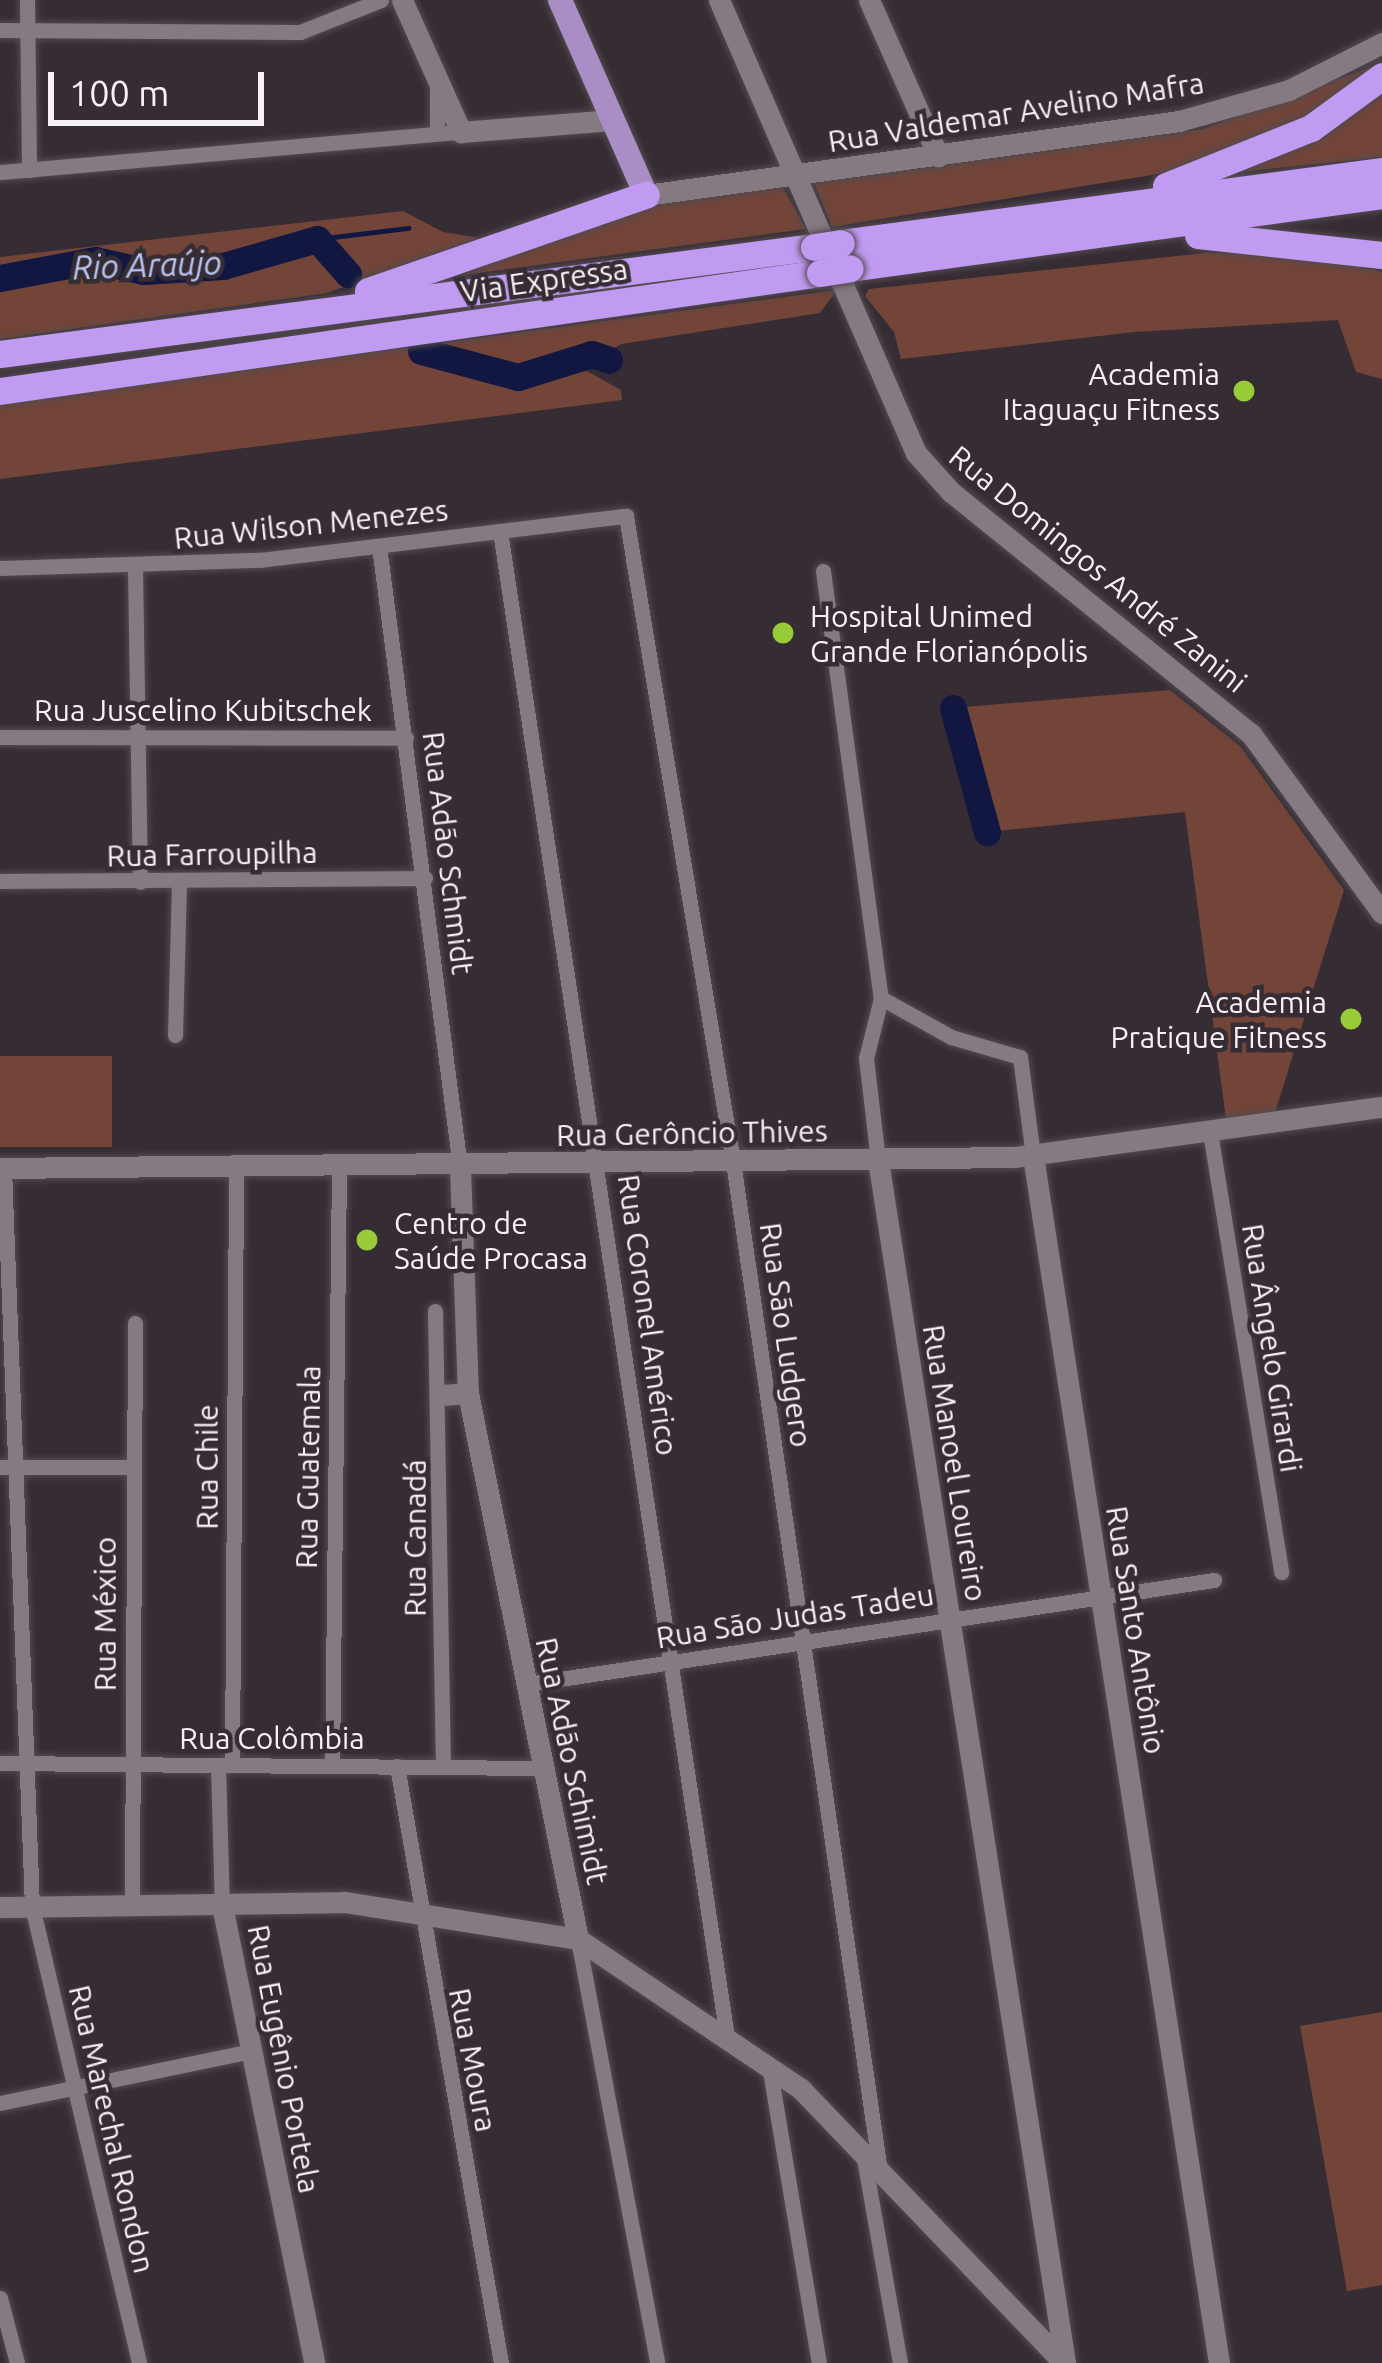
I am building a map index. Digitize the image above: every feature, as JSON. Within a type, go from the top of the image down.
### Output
[{"type":"highway","points":[[1093,223],[1259,154],[1382,76]]},
{"type":"highway","points":[[1093,223],[1382,172]]},
{"type":"highway","points":[[296,314],[646,195]]},
{"type":"highway","points":[[1093,223],[1382,195]]},
{"type":"highway","points":[[1093,223],[1263,236],[1382,255]]},
{"type":"highway","name":"Via Expressa","points":[[0,392],[831,258],[1093,223]]},
{"type":"highway","name":"Via Expressa","points":[[0,354],[296,314],[831,258]]},
{"type":"main road","points":[[402,0],[461,132],[613,120]]},
{"type":"main road","points":[[560,0],[646,195]]},
{"type":"main road","name":"Rua Domingos André Zanini","points":[[719,0],[892,407],[927,468],[1252,734],[1382,914]]},
{"type":"main road","points":[[869,0],[938,156]]},
{"type":"main road","name":"Rua Valdemar Avelino Mafra","points":[[646,195],[1215,113],[1351,63],[1382,43]]},
{"type":"main road","points":[[1351,63],[1382,54]]},
{"type":"main road","name":"Rua Gerôncio Thives","points":[[2,1168],[460,1168],[1033,1156],[1382,1107]]},
{"type":"main road","name":"Rua Santo Antônio","points":[[1033,1156],[1219,2363]]},
{"type":"main road","name":"Rua Manoel Loureiro","points":[[878,1160],[1064,2363]]},
{"type":"main road","name":"Rua Adão Schimidt","points":[[460,1168],[467,1393],[578,1940]]},
{"type":"main road","points":[[441,1396],[467,1393]]},
{"type":"main road","points":[[0,1907],[345,1902],[578,1940],[769,2065],[862,2145],[1064,2363]]},
{"type":"main road","name":"Rua Eugênio Portela","points":[[222,1905],[314,2363]]},
{"type":"street","points":[[27,0],[29,170]]},
{"type":"street","points":[[0,30],[300,32],[381,0]]},
{"type":"street","points":[[436,81],[437,129]]},
{"type":"street","points":[[0,172],[461,132]]},
{"type":"street","name":"Rua Wilson Menezes","points":[[0,568],[135,567],[379,546],[626,516]]},
{"type":"street","name":"Rua São Ludgero","points":[[626,516],[734,1162],[879,2164]]},
{"type":"street","name":"Rua Coronel Américo","points":[[500,531],[727,2037]]},
{"type":"street","name":"Rua Adão Schmidt","points":[[379,546],[460,1168]]},
{"type":"street","points":[[135,567],[140,882]]},
{"type":"street","name":"Rua Manoel Loureiro","points":[[823,571],[881,998],[866,1070],[878,1160]]},
{"type":"street","name":"Rua Juscelino Kubitschek","points":[[0,737],[406,738]]},
{"type":"street","name":"Rua Farroupilha","points":[[0,881],[424,878]]},
{"type":"street","points":[[175,1035],[179,881]]},
{"type":"street","name":"Rua Santo Antônio","points":[[881,998],[951,1037],[1020,1058],[1033,1156]]},
{"type":"street","name":"Rua Ângelo Girardi","points":[[1210,1132],[1280,1572]]},
{"type":"street","name":"Rua Marechal Rondon","points":[[2,1168],[8,1467],[32,1906],[139,2363]]},
{"type":"street","name":"Rua Guatemala","points":[[332,1766],[339,1169]]},
{"type":"street","name":"Rua Chile","points":[[225,1765],[236,1170]]},
{"type":"street","name":"Rua Canadá","points":[[435,1311],[441,1396],[443,1767]]},
{"type":"street","name":"Rua México","points":[[132,1906],[135,1324]]},
{"type":"street","points":[[8,1467],[131,1467]]},
{"type":"street","name":"Rua São Judas Tadeu","points":[[526,1684],[1214,1580]]},
{"type":"street","name":"Rua Colômbia","points":[[0,1763],[544,1768]]},
{"type":"street","name":"Rua Eugênio Portela","points":[[222,1905],[225,1765]]},
{"type":"street","name":"Rua Moura","points":[[397,1766],[417,1912],[501,2363]]},
{"type":"street","name":"Rua Adão Schimidt","points":[[578,1940],[657,2363]]},
{"type":"street","points":[[0,2103],[251,2051]]},
{"type":"street","points":[[769,2065],[819,2363]]},
{"type":"street","points":[[862,2145],[900,2363]]},
{"type":"street","points":[[0,2298],[17,2363]]},
{"type":"shaded area","points":[[1382,63],[1330,109],[1201,167],[832,227],[814,183],[1203,129]]},
{"type":"shaded area","points":[[1382,91],[1382,157],[1239,172],[1326,133]]},
{"type":"shaded area","points":[[782,186],[806,229],[463,275],[639,203]]},
{"type":"shaded area","points":[[403,211],[443,232],[479,238],[327,293],[0,339],[0,257]]},
{"type":"shaded area","points":[[1205,253],[1302,253],[1382,272],[1382,379],[1356,372],[1338,320],[1134,332],[901,359],[894,332],[865,296],[869,289]]},
{"type":"shaded area","points":[[837,290],[820,313],[621,344],[581,368],[621,390],[622,400],[0,479],[0,402]]},
{"type":"shaded area","points":[[1170,690],[1240,746],[1344,890],[1275,1113],[1226,1119],[1185,812],[987,832],[953,708]]},
{"type":"shaded area","points":[[0,1056],[112,1056],[112,1147],[0,1147]]},
{"type":"shaded area","points":[[1382,2012],[1382,2285],[1347,2291],[1300,2026]]},
{"type":"waterway","points":[[317,239],[408,228]]},
{"type":"waterway","name":"Rio Araújo","points":[[0,278],[95,260],[144,271],[223,266],[317,239],[348,274]]},
{"type":"waterway","name":"Rio Araújo","points":[[421,351],[518,377],[592,354],[609,360]]},
{"type":"waterway","name":"Rio Araújo","points":[[953,708],[987,832]]},
{"type":"place","name":"Academia Itaguaçu Fitness","points":[[1244,391]]},
{"type":"place","name":"Hospital Unimed Grande Florianópolis","points":[[783,633]]},
{"type":"place","name":"Academia Pratique Fitness","points":[[1351,1019]]},
{"type":"place","name":"Centro de Saúde Procasa","points":[[367,1240]]}]
